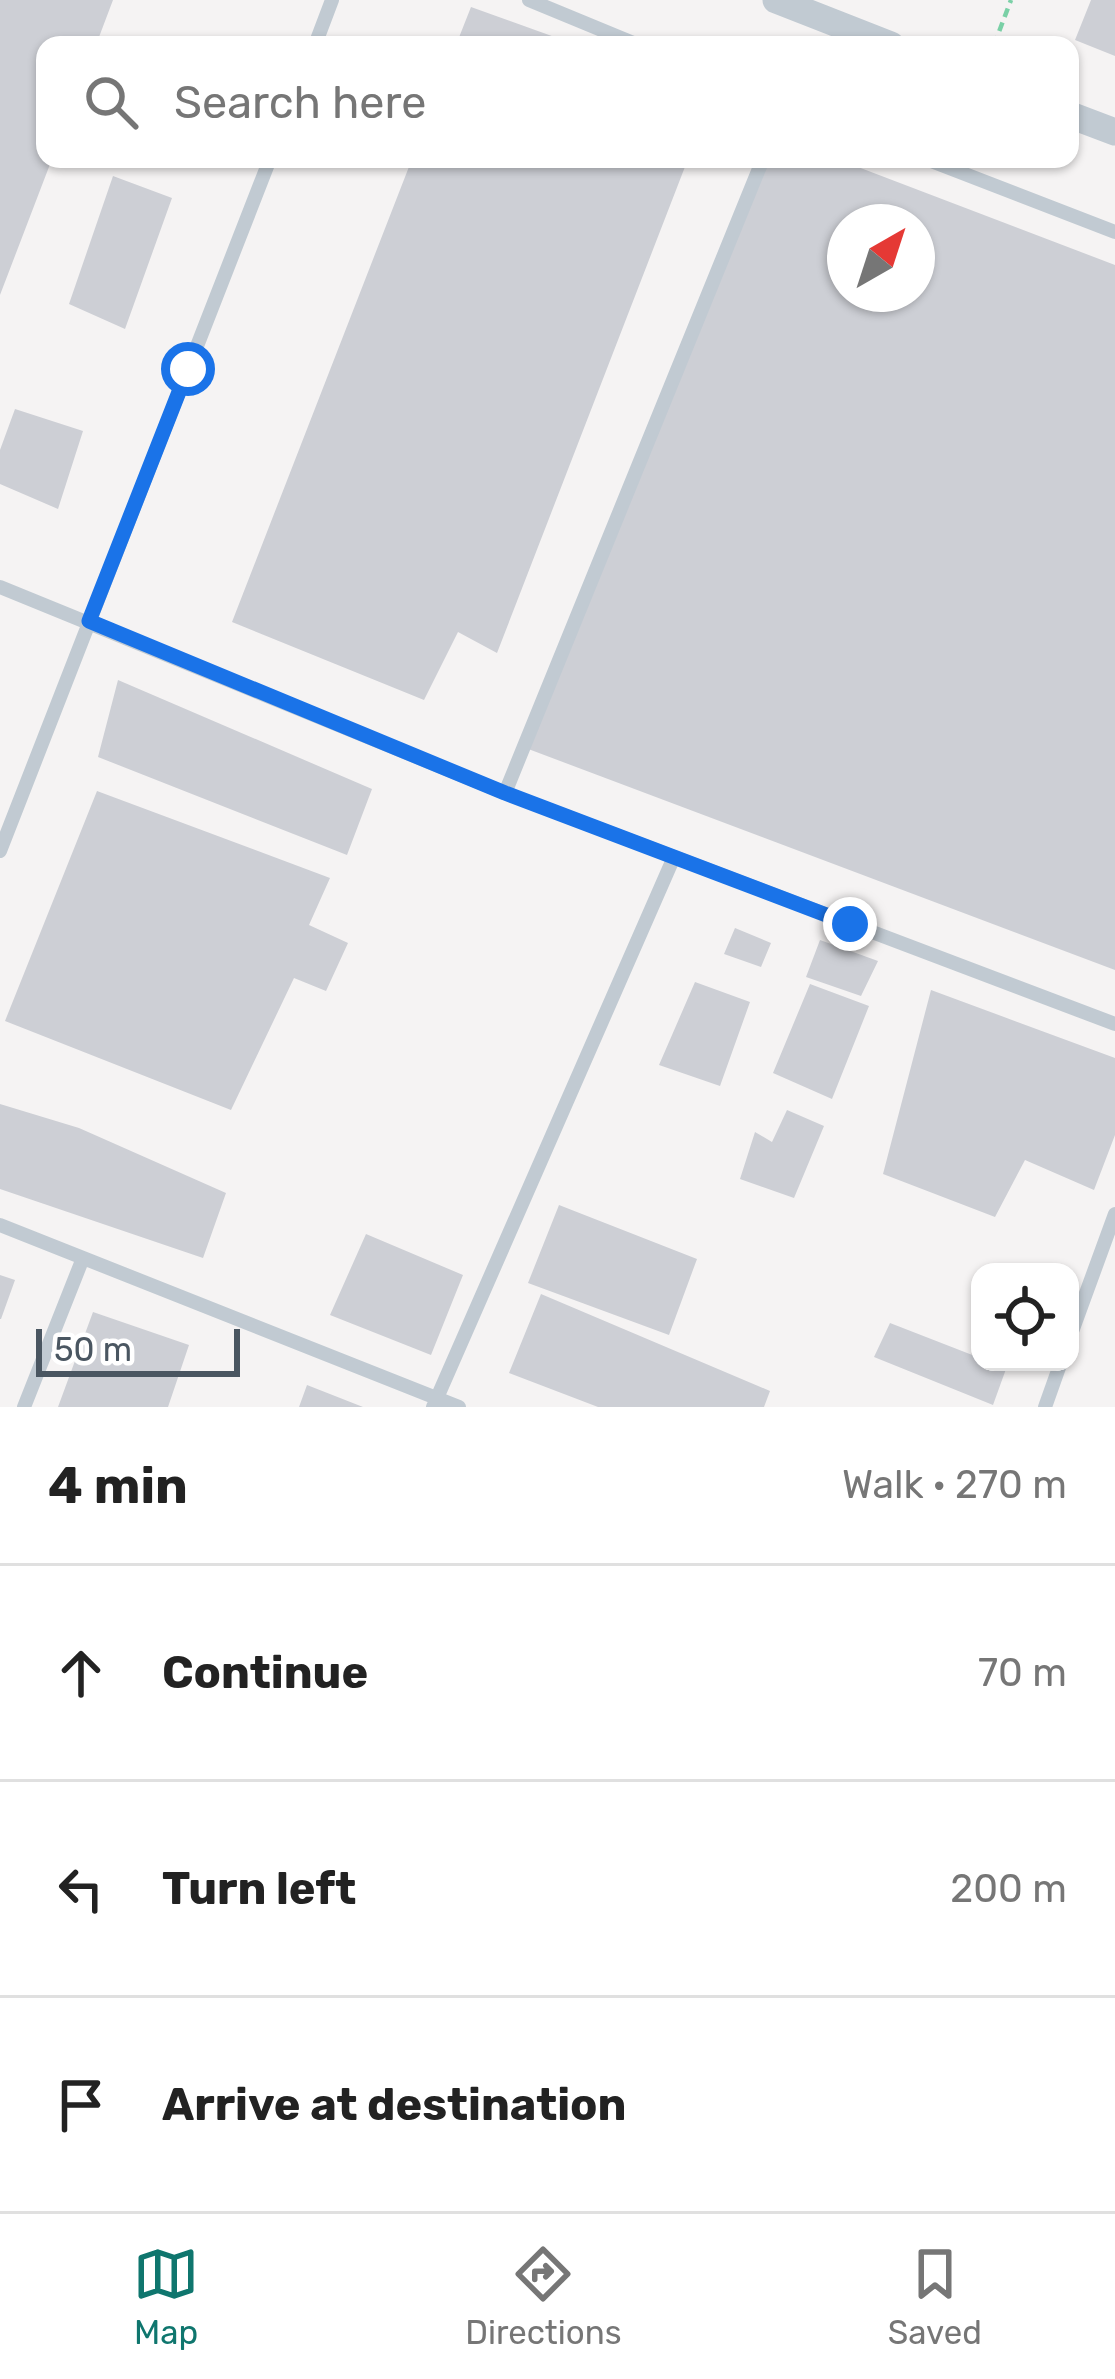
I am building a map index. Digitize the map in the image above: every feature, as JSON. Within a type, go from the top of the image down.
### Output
[{"type":"street","points":[[776,0],[868,36]]},
{"type":"street","points":[[1079,118],[1115,132]]},
{"type":"lane","points":[[318,36],[332,0]]},
{"type":"lane","points":[[529,0],[616,36]]},
{"type":"lane","points":[[0,851],[266,168]]},
{"type":"lane","points":[[505,793],[759,168]]},
{"type":"lane","points":[[963,168],[1115,232]]},
{"type":"lane","points":[[0,587],[505,793],[1115,1024]]},
{"type":"lane","points":[[435,1402],[674,857]]},
{"type":"lane","points":[[1079,1312],[1115,1214]]},
{"type":"lane","points":[[0,1225],[435,1402],[459,1407]]},
{"type":"lane","points":[[24,1407],[83,1258]]},
{"type":"lane","points":[[1045,1407],[1058,1371]]},
{"type":"path","points":[[997,36],[1011,0]]},
{"type":"building","points":[[0,0],[113,0],[99,36],[36,36],[36,168],[49,168],[0,295]]},
{"type":"building","points":[[1091,0],[1115,0],[1115,56],[1079,42],[1077,36]]},
{"type":"building","points":[[471,7],[552,36],[460,36]]},
{"type":"building","points":[[409,168],[685,168],[497,653],[458,632],[424,700],[232,622]]},
{"type":"building","points":[[759,168],[861,168],[1115,265],[1115,970],[523,747]]},
{"type":"building","points":[[113,176],[172,198],[125,329],[69,304]]},
{"type":"building","points":[[15,409],[83,431],[58,509],[0,484],[0,450]]},
{"type":"building","points":[[118,680],[372,789],[347,855],[98,757]]},
{"type":"building","points":[[97,791],[330,878],[309,925],[348,943],[326,991],[294,978],[231,1110],[5,1021]]},
{"type":"building","points":[[735,928],[771,943],[761,967],[724,954]]},
{"type":"building","points":[[820,940],[878,961],[861,996],[806,977]]},
{"type":"building","points":[[695,982],[750,1002],[720,1086],[659,1065]]},
{"type":"building","points":[[810,984],[869,1006],[832,1099],[773,1073]]},
{"type":"building","points":[[931,990],[1115,1058],[1115,1135],[1094,1190],[1025,1160],[995,1217],[883,1174]]},
{"type":"building","points":[[0,1104],[79,1128],[226,1193],[203,1258],[0,1189]]},
{"type":"building","points":[[787,1110],[824,1126],[794,1198],[740,1179],[755,1132],[772,1142]]},
{"type":"building","points":[[559,1205],[697,1259],[669,1335],[528,1283]]},
{"type":"building","points":[[366,1234],[463,1275],[431,1355],[330,1315]]},
{"type":"building","points":[[0,1275],[15,1280],[1,1319],[0,1319]]},
{"type":"building","points":[[541,1294],[770,1391],[764,1407],[598,1407],[509,1373]]},
{"type":"building","points":[[93,1312],[189,1345],[168,1407],[58,1407]]},
{"type":"building","points":[[890,1323],[971,1354],[971,1371],[1005,1371],[993,1405],[874,1357]]},
{"type":"building","points":[[307,1385],[363,1407],[299,1407]]},
{"type":"route","points":[[188,369],[89,621],[505,793],[850,924]]}]
